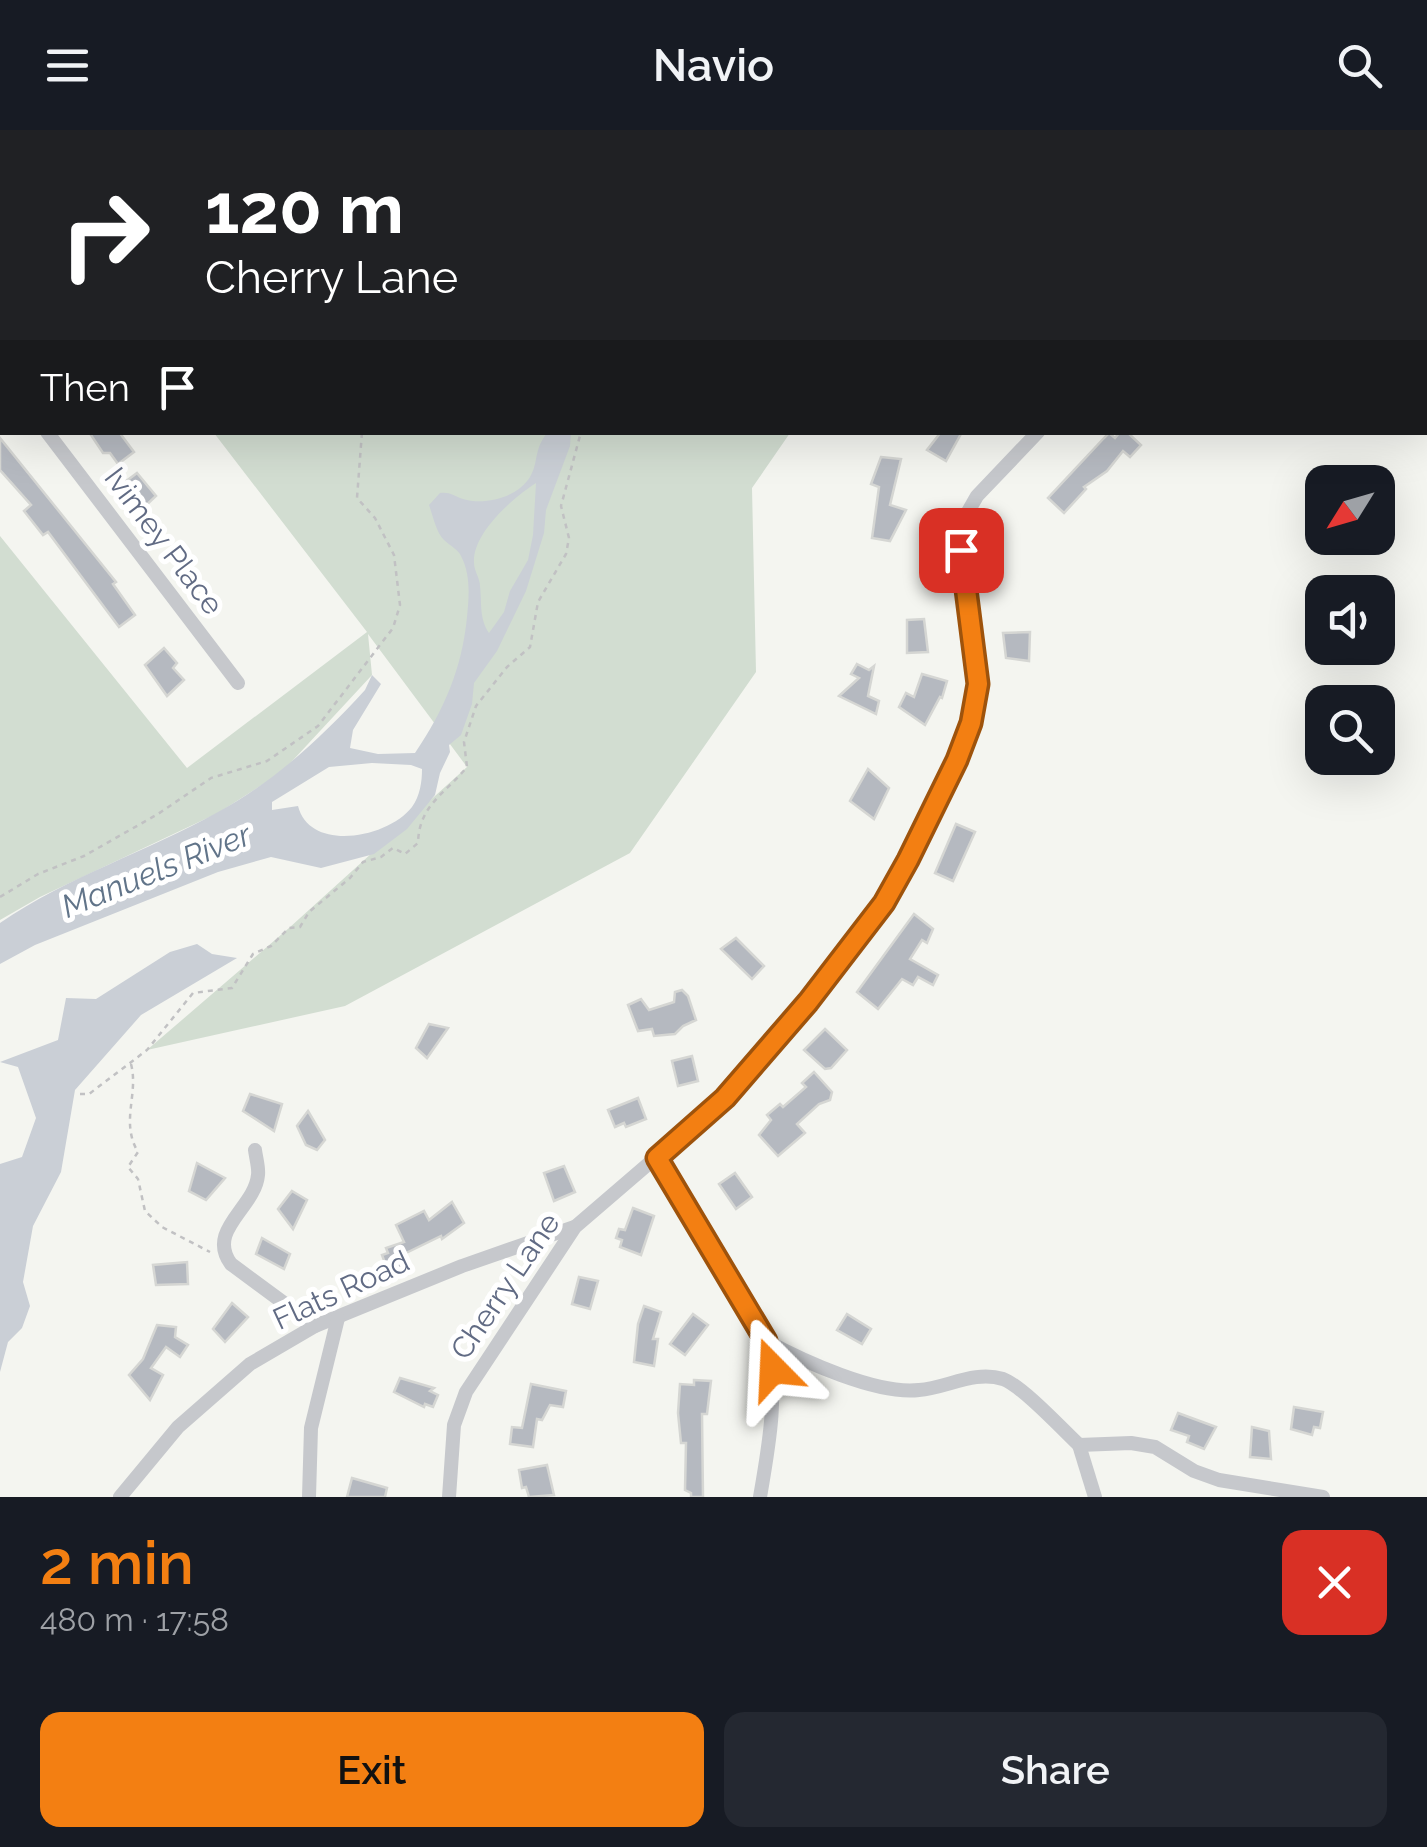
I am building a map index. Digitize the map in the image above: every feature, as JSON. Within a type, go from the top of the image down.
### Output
[{"type":"street","name":"Ivimey Place","points":[[49,435],[238,683]]},
{"type":"street","name":"Cherry Lane","points":[[450,1497],[454,1424],[466,1392],[574,1227],[725,1098],[808,1002],[884,903],[908,860],[957,760],[971,723],[978,684],[961,550],[965,516],[977,496],[1036,435]]},
{"type":"street","points":[[255,1150],[258,1178],[223,1238],[222,1253],[231,1264],[316,1326]]},
{"type":"street","points":[[657,1158],[766,1341],[773,1369],[770,1442],[760,1497]]},
{"type":"street","name":"Flats Road","points":[[120,1497],[178,1427],[250,1364],[316,1326],[462,1266],[574,1227]]},
{"type":"street","points":[[309,1497],[311,1428],[338,1318]]},
{"type":"street","points":[[766,1341],[875,1385],[918,1391],[975,1376],[1004,1380],[1079,1444],[1095,1497]]},
{"type":"street","points":[[1079,1444],[1131,1443],[1155,1447],[1194,1471],[1219,1480],[1323,1497]]},
{"type":"path","points":[[0,897],[38,874],[84,856],[211,778],[267,761],[318,726],[393,628],[400,605],[394,555],[376,518],[357,498],[362,435]]},
{"type":"path","points":[[80,1094],[90,1094],[147,1050],[192,992],[232,988],[253,954],[270,946],[289,928],[300,927],[309,912],[350,878],[362,862],[381,857],[393,848],[405,854],[418,843],[419,825],[427,807],[467,767],[464,742],[476,706],[507,667],[530,647],[538,602],[566,554],[569,538],[561,506],[580,435]]},
{"type":"path","points":[[130,1062],[135,1084],[128,1115],[138,1152],[128,1167],[138,1180],[145,1211],[184,1240],[208,1252],[222,1253]]},
{"type":"shaded area","points":[[216,435],[789,435],[752,488],[756,672],[630,853],[345,1006],[147,1050],[467,767],[368,634],[372,675],[282,772],[218,813],[40,897],[0,920],[0,536],[187,768],[367,632]]},
{"type":"water","name":"Manuels River","points":[[546,435],[571,435],[546,510],[544,533],[526,591],[497,651],[474,683],[472,704],[461,735],[449,745],[435,795],[407,829],[374,854],[321,868],[271,857],[218,872],[35,945],[0,964],[0,923],[53,891],[191,826],[259,787],[331,725],[365,690],[372,675],[381,684],[353,730],[350,748],[378,754],[415,753],[435,721],[456,672],[468,602],[464,563],[458,551],[441,537],[429,505],[440,493],[481,501],[518,490],[533,472]],"holes":[[[536,483],[528,560],[510,591],[504,612],[489,633],[482,616],[475,552],[496,517]],[[411,765],[422,769],[415,803],[401,818],[369,833],[333,835],[305,821],[298,806],[272,810],[272,802],[329,767]]]},
{"type":"water","points":[[197,944],[212,954],[237,958],[141,1015],[75,1090],[61,1172],[33,1226],[23,1282],[30,1306],[22,1328],[8,1342],[0,1372],[0,1164],[22,1157],[36,1118],[18,1067],[0,1062],[58,1040],[66,998],[96,999],[170,952]]},
{"type":"building","points":[[91,435],[121,435],[134,452],[118,464],[110,453],[103,453]]},
{"type":"building","points":[[939,435],[960,435],[946,461],[927,450]]},
{"type":"building","points":[[1107,435],[1130,435],[1141,445],[1130,457],[1123,451],[1107,471],[1084,487],[1064,513],[1048,498]]},
{"type":"building","points":[[0,438],[116,582],[113,584],[135,615],[119,627],[48,532],[43,535],[24,511],[31,505],[0,470]]},
{"type":"building","points":[[881,457],[901,459],[890,505],[906,510],[890,541],[872,538],[879,487],[871,484]]},
{"type":"building","points":[[137,473],[156,496],[142,509],[121,485]]},
{"type":"building","points":[[924,619],[928,652],[907,653],[907,620]]},
{"type":"building","points":[[1030,632],[1029,661],[1006,658],[1003,633]]},
{"type":"building","points":[[164,648],[177,663],[173,668],[184,680],[167,696],[145,665]]},
{"type":"building","points":[[857,664],[869,670],[874,666],[868,696],[879,701],[876,714],[839,696],[859,678],[851,674]]},
{"type":"building","points":[[922,674],[947,681],[942,698],[925,725],[899,707],[906,693],[914,697]]},
{"type":"building","points":[[868,769],[889,788],[874,819],[850,801]]},
{"type":"building","points":[[956,824],[975,832],[953,881],[935,873]]},
{"type":"building","points":[[914,914],[933,929],[927,943],[922,940],[910,959],[938,975],[933,985],[918,977],[913,985],[902,979],[878,1009],[857,992]]},
{"type":"building","points":[[736,938],[764,966],[752,979],[721,949]]},
{"type":"building","points":[[682,990],[696,1020],[675,1034],[654,1036],[652,1029],[638,1031],[628,1005],[641,999],[649,1010],[674,1002],[675,992]]},
{"type":"building","points":[[429,1024],[448,1028],[427,1058],[416,1048]]},
{"type":"building","points":[[825,1029],[847,1050],[831,1068],[825,1069],[804,1050]]},
{"type":"building","points":[[692,1056],[698,1081],[678,1086],[672,1061]]},
{"type":"building","points":[[814,1072],[832,1092],[830,1100],[819,1104],[797,1124],[805,1133],[778,1156],[759,1135],[771,1120],[767,1115],[806,1087],[802,1083]]},
{"type":"building","points":[[250,1094],[282,1104],[274,1131],[243,1111]]},
{"type":"building","points":[[638,1098],[646,1119],[615,1127],[608,1110]]},
{"type":"building","points":[[308,1111],[325,1140],[317,1150],[306,1145],[297,1126]]},
{"type":"building","points":[[197,1163],[225,1178],[206,1200],[189,1191]]},
{"type":"building","points":[[564,1166],[575,1192],[554,1201],[544,1173]]},
{"type":"building","points":[[735,1173],[752,1197],[736,1209],[719,1184]]},
{"type":"building","points":[[292,1191],[307,1200],[293,1229],[278,1209]]},
{"type":"building","points":[[452,1202],[464,1223],[442,1239],[441,1236],[402,1255],[407,1267],[389,1274],[382,1255],[388,1253],[386,1248],[404,1242],[396,1225],[424,1211],[429,1220]]},
{"type":"building","points":[[633,1208],[654,1216],[641,1255],[620,1247],[622,1240],[616,1238],[619,1229],[625,1230]]},
{"type":"building","points":[[262,1238],[290,1254],[284,1269],[256,1254]]},
{"type":"building","points":[[187,1262],[188,1284],[156,1285],[153,1265]]},
{"type":"building","points":[[579,1277],[598,1281],[590,1309],[572,1304]]},
{"type":"building","points":[[232,1303],[248,1317],[225,1342],[213,1329]]},
{"type":"building","points":[[644,1306],[661,1312],[653,1339],[658,1339],[654,1366],[634,1362]]},
{"type":"building","points":[[693,1314],[708,1325],[685,1355],[670,1344]]},
{"type":"building","points":[[847,1314],[871,1329],[862,1344],[837,1330]]},
{"type":"building","points":[[157,1325],[176,1327],[175,1337],[188,1345],[180,1357],[166,1347],[151,1368],[163,1375],[150,1400],[129,1375],[143,1359]]},
{"type":"building","points":[[400,1378],[434,1388],[430,1391],[438,1395],[433,1407],[424,1407],[394,1392]]},
{"type":"building","points":[[694,1380],[711,1381],[707,1414],[702,1414],[703,1497],[691,1497],[685,1490],[686,1443],[681,1443],[678,1413],[680,1384],[694,1385]]},
{"type":"building","points":[[531,1384],[566,1391],[563,1407],[550,1405],[542,1420],[537,1419],[533,1447],[510,1444],[512,1427],[522,1428]]},
{"type":"building","points":[[1294,1407],[1323,1412],[1320,1428],[1314,1427],[1312,1435],[1291,1429]]},
{"type":"building","points":[[1178,1413],[1216,1427],[1204,1449],[1187,1442],[1189,1436],[1171,1430]]},
{"type":"building","points":[[1252,1427],[1269,1431],[1271,1459],[1250,1457]]},
{"type":"building","points":[[547,1465],[554,1495],[529,1497],[526,1487],[522,1488],[519,1470]]},
{"type":"building","points":[[352,1478],[387,1488],[385,1497],[347,1497]]},
{"type":"route","points":[[773,1369],[766,1341],[657,1158],[725,1098],[808,1002],[884,903],[908,860],[957,760],[971,723],[978,684],[961,550]]}]
